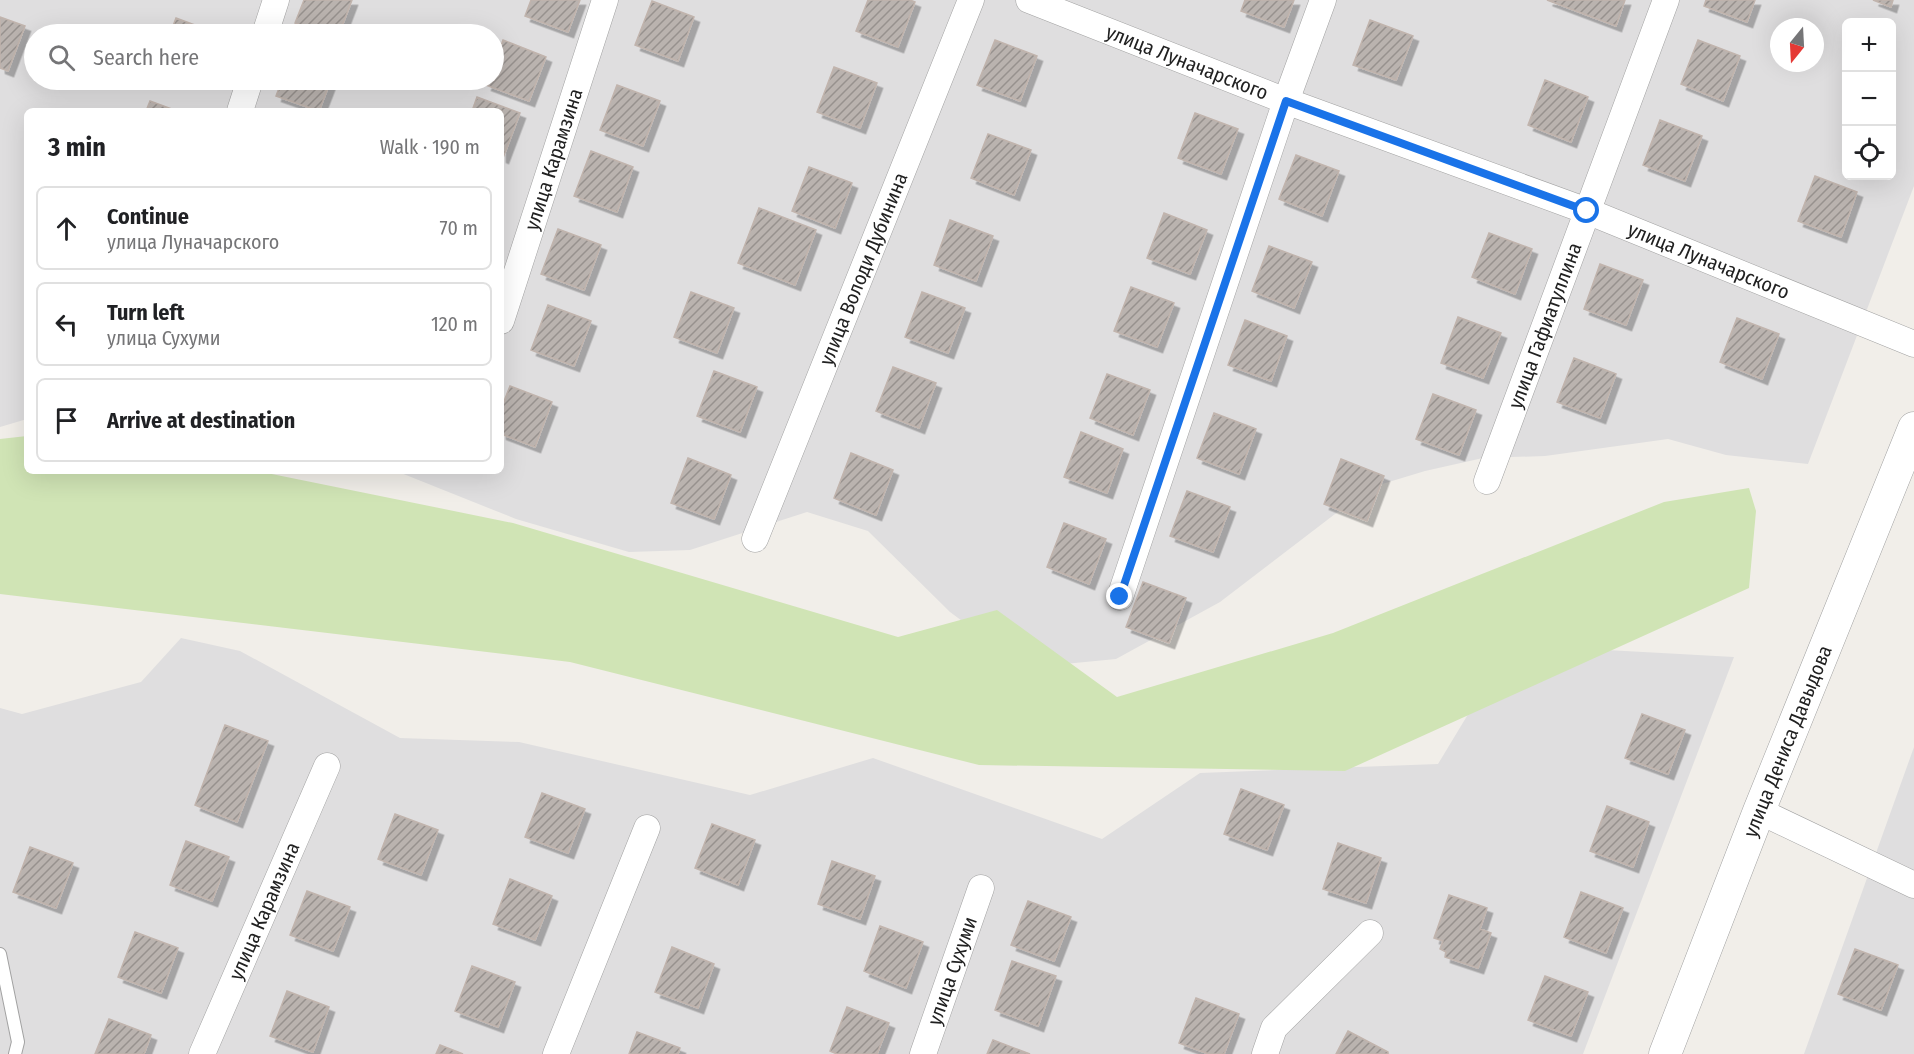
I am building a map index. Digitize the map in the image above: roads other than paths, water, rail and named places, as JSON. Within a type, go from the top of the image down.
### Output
[{"type":"street","points":[[268,24],[276,0]]},
{"type":"street","name":"улица Карамзина","points":[[504,312],[605,0]]},
{"type":"street","name":"улица Володи Дубинина","points":[[755,539],[971,0]]},
{"type":"street","name":"улица Луначарского","points":[[1029,0],[1286,101],[1587,211],[1914,344]]},
{"type":"street","points":[[1120,597],[1286,101],[1323,0]]},
{"type":"street","name":"улица Гафиатуллина","points":[[1487,481],[1666,0]]},
{"type":"street","points":[[241,108],[247,90]]},
{"type":"street","name":"улица Дениса Давыдова","points":[[1665,1054],[1759,811],[1914,428]]},
{"type":"street","name":"улица Карамзина","points":[[202,1054],[327,766]]},
{"type":"street","points":[[1759,811],[1914,885]]},
{"type":"street","points":[[556,1054],[646,828]]},
{"type":"street","name":"улица Сухуми","points":[[924,1054],[981,888]]},
{"type":"street","points":[[1265,1054],[1274,1028],[1370,933]]},
{"type":"lane","points":[[0,954],[18,1042],[15,1054]]}]
